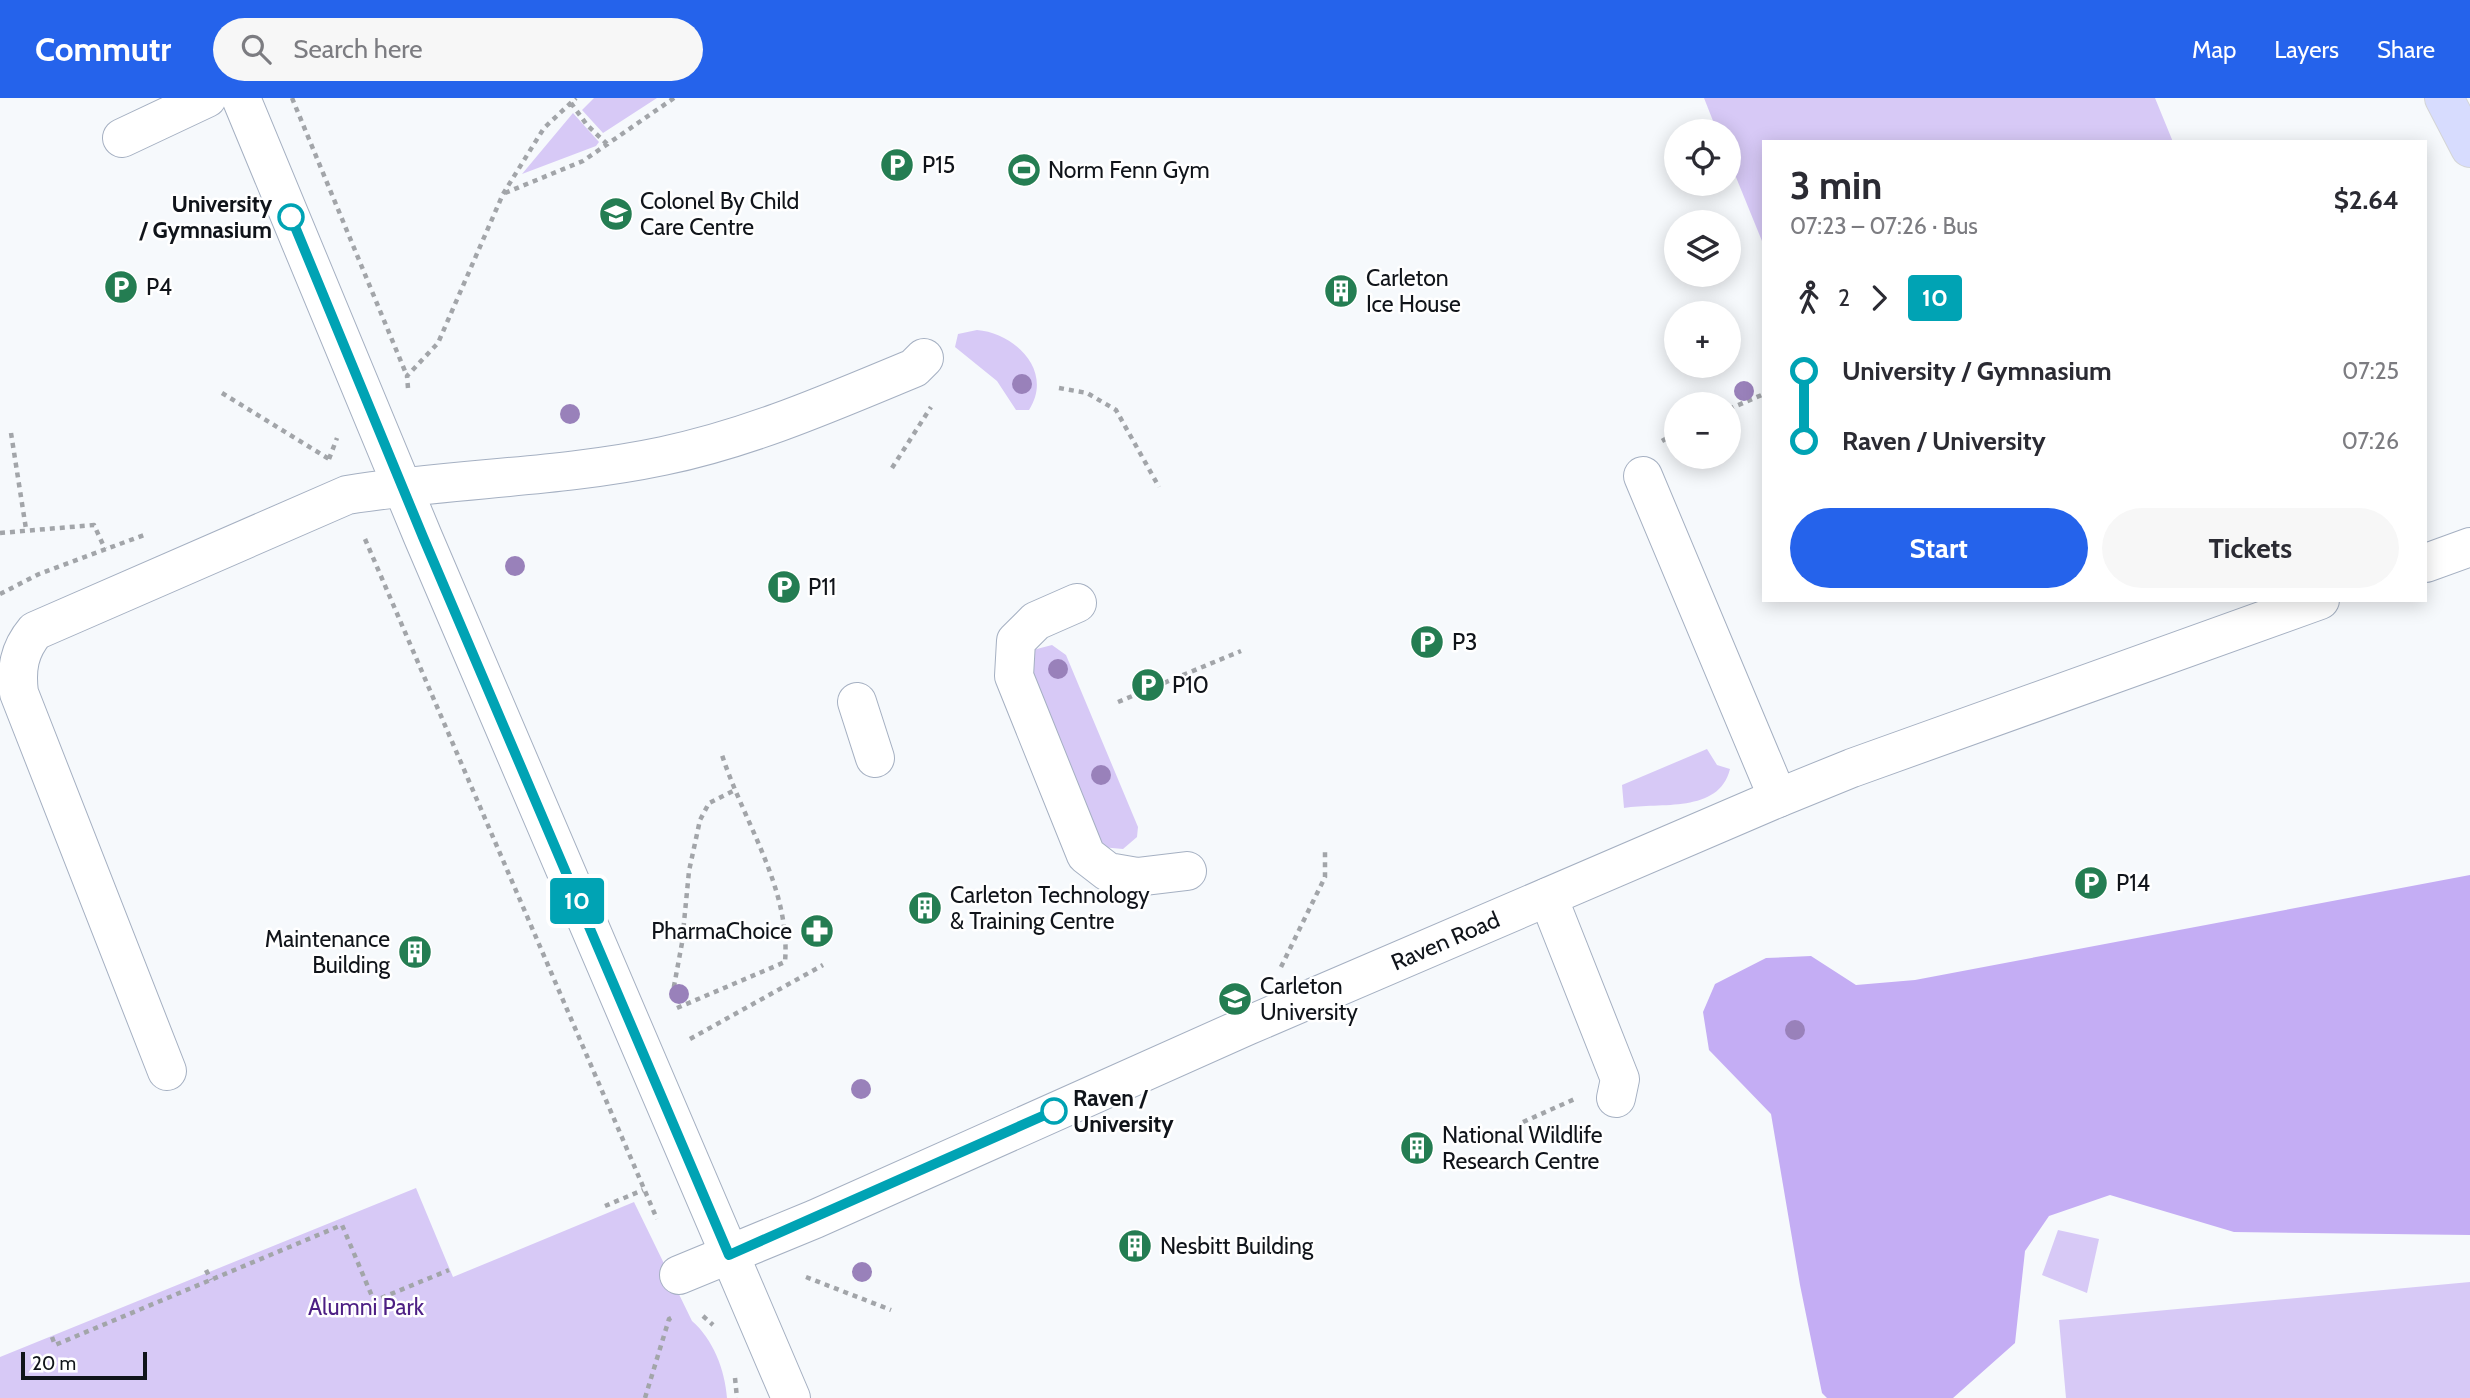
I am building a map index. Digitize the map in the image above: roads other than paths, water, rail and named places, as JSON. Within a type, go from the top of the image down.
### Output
[{"type":"main road","points":[[2444,98],[2470,148]]},
{"type":"street","points":[[122,138],[206,98]]},
{"type":"street","points":[[241,98],[402,485],[790,1398]]},
{"type":"street","points":[[167,1071],[19,693],[17,678],[24,645],[35,631],[347,495],[402,485],[510,478],[665,456],[765,428],[914,368],[924,358]]},
{"type":"street","points":[[1643,476],[1779,799]]},
{"type":"street","points":[[2427,563],[2470,547]]},
{"type":"street","name":"Raven Road","points":[[679,1275],[1247,1026],[1852,768],[2314,602]]},
{"type":"street","points":[[1077,603],[1036,621],[1016,641],[1014,676],[1086,855],[1108,872],[1137,877],[1187,871]]},
{"type":"street","points":[[857,702],[875,758]]},
{"type":"street","points":[[1548,898],[1618,1088]]},
{"type":"place","name":"P15","points":[[897,165]]},
{"type":"place","name":"Norm Fenn Gym","points":[[1024,170]]},
{"type":"place","name":"Colonel By Child Care Centre","points":[[616,214]]},
{"type":"place","name":"University / Gymnasium","points":[[291,217]]},
{"type":"place","name":"P4","points":[[121,287]]},
{"type":"place","name":"Carleton Ice House","points":[[1341,291]]},
{"type":"place","name":"P11","points":[[784,587]]},
{"type":"place","name":"P3","points":[[1427,642]]},
{"type":"place","name":"P10","points":[[1148,685]]},
{"type":"place","name":"P14","points":[[2091,883]]},
{"type":"place","name":"Carleton Technology & Training Centre","points":[[925,908]]},
{"type":"place","name":"PharmaChoice","points":[[817,931]]},
{"type":"place","name":"Maintenance Building","points":[[415,952]]},
{"type":"place","name":"Carleton University","points":[[1235,999]]},
{"type":"place","name":"Raven / University","points":[[1054,1111]]},
{"type":"place","name":"National Wildlife Research Centre","points":[[1417,1148]]},
{"type":"place","name":"Nesbitt Building","points":[[1135,1246]]},
{"type":"park label","name":"Alumni Park","points":[[366,1307]]}]
